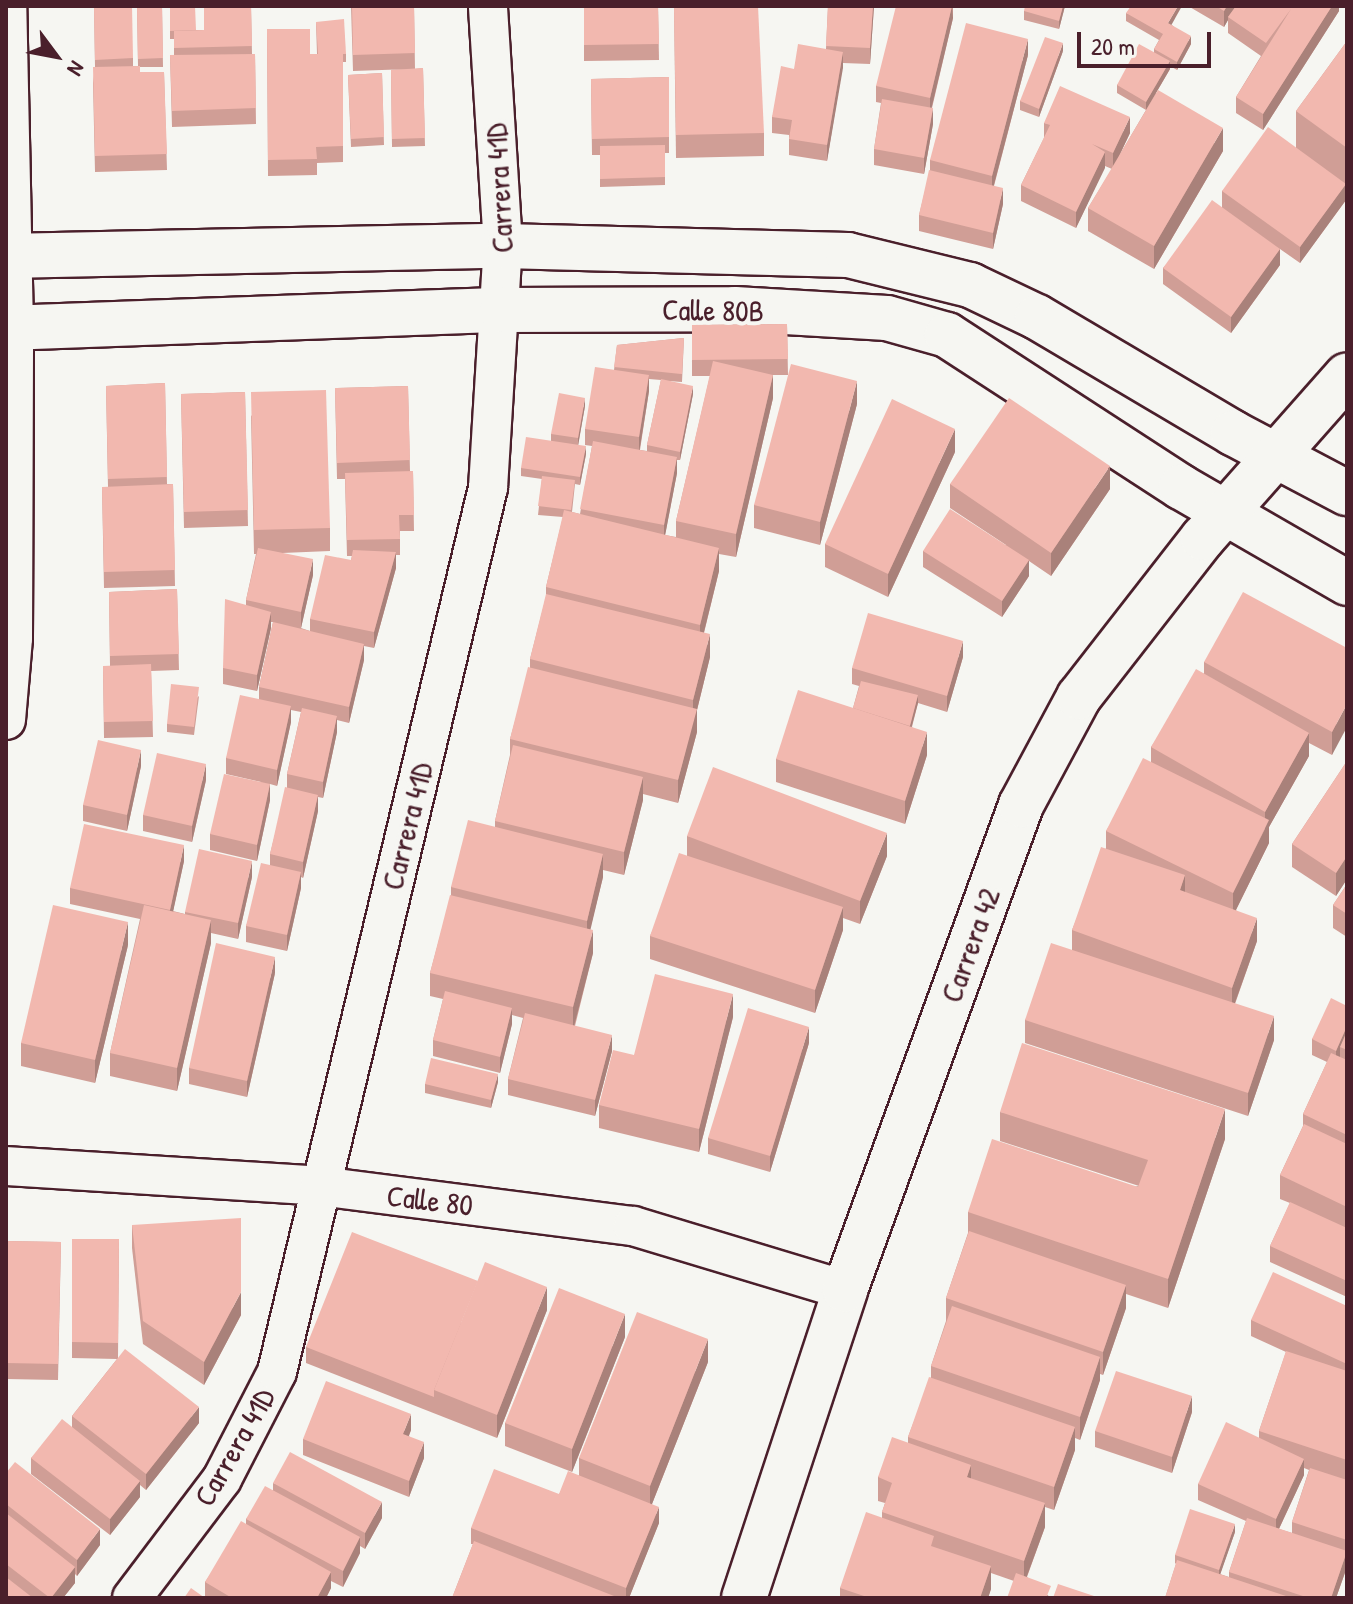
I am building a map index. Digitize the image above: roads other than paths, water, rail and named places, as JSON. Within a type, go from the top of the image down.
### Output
[{"type":"main road","name":"Calle 80B","points":[[9,256],[503,246],[848,255],[919,269],[970,285],[1037,317],[1347,493]]},
{"type":"main road","name":"Calle 80B","points":[[10,328],[502,310],[735,309],[887,318],[947,335],[1225,513],[1347,583]]},
{"type":"main road","name":"Carrera 42","points":[[744,1598],[845,1290],[1021,805],[1079,697],[1274,454],[1347,375]]},
{"type":"street","points":[[6,720],[13,638],[7,6]]},
{"type":"street","name":"Carrera 41D","points":[[132,1598],[222,1479],[277,1372],[488,488],[502,310],[503,246],[488,6]]},
{"type":"street","name":"Calle 80","points":[[6,1166],[320,1186],[633,1226],[845,1290]]}]
